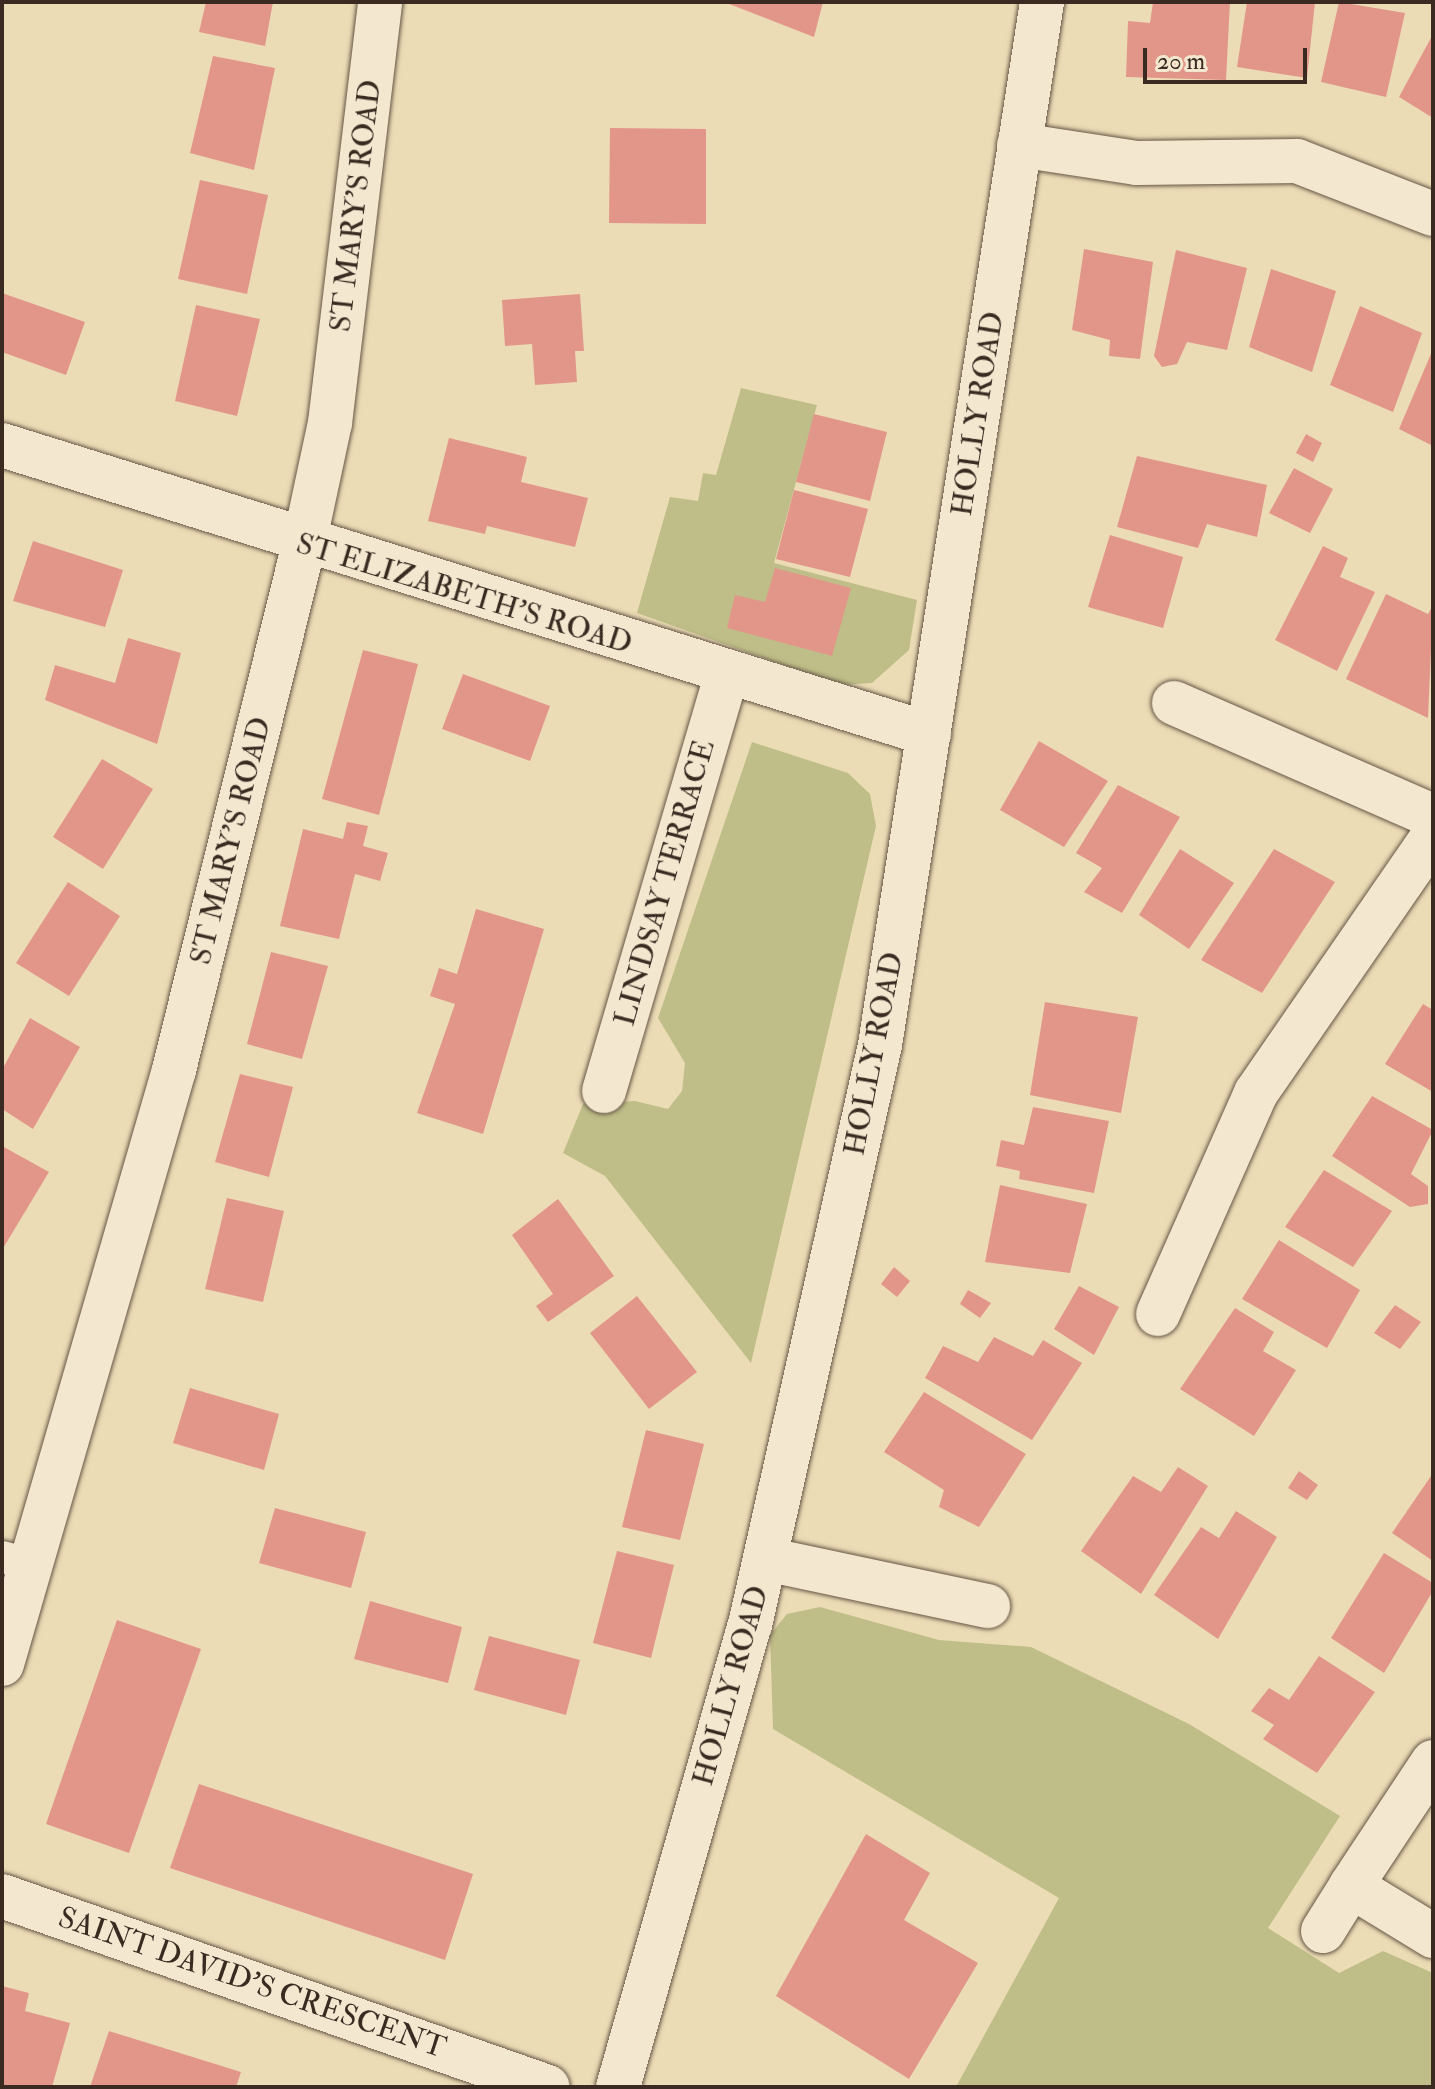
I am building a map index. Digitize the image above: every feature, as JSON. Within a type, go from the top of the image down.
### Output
[{"type":"street","name":"ST MARY'S ROAD","points":[[2,1664],[16,1561],[174,1070],[304,544],[330,423],[380,2]]},
{"type":"street","name":"HOLLY ROAD","points":[[618,2087],[766,1559],[880,1045],[1042,2]]},
{"type":"street","points":[[1019,145],[1137,163],[1297,161],[1368,183],[1433,214]]},
{"type":"street","name":"ST ELIZABETH'S ROAD","points":[[2,445],[304,544],[726,676],[929,734]]},
{"type":"street","name":"LINDSAY TERRACE","points":[[604,1091],[726,676]]},
{"type":"street","points":[[1174,703],[1433,816]]},
{"type":"street","points":[[1158,1314],[1256,1093],[1433,836]]},
{"type":"street","points":[[766,1559],[988,1606]]},
{"type":"street","points":[[1323,1931],[1433,1762]]},
{"type":"street","points":[[1351,1886],[1433,1936]]},
{"type":"street","name":"SAINT DAVID'S CRESCENT","points":[[2,1896],[548,2087]]},
{"type":"shaded area","points":[[741,388],[817,405],[774,563],[917,600],[909,650],[872,683],[840,685],[637,613],[670,497],[698,501],[703,473],[716,475]]},
{"type":"shaded area","points":[[752,742],[848,773],[870,794],[876,826],[751,1363],[605,1176],[563,1153],[583,1104],[635,1101],[668,1109],[682,1091],[685,1063],[658,1018]]},
{"type":"shaded area","points":[[820,1607],[939,1640],[1031,1647],[1189,1724],[1340,1816],[1268,1928],[1339,1973],[1383,1951],[1433,1973],[1433,2087],[956,2087],[1059,1898],[773,1729],[770,1635],[787,1614]]},
{"type":"building","points":[[206,2],[273,2],[265,46],[199,32]]},
{"type":"building","points":[[724,2],[823,2],[814,37]]},
{"type":"building","points":[[1153,2],[1230,2],[1226,80],[1126,77],[1128,21],[1150,23]]},
{"type":"building","points":[[1247,2],[1315,2],[1307,78],[1237,67]]},
{"type":"building","points":[[1339,2],[1405,13],[1386,97],[1321,82]]},
{"type":"building","points":[[1433,34],[1433,118],[1399,97]]},
{"type":"building","points":[[213,56],[275,68],[254,170],[190,153]]},
{"type":"building","points":[[610,128],[706,129],[706,224],[609,223]]},
{"type":"building","points":[[200,180],[268,195],[247,294],[178,279]]},
{"type":"building","points":[[1084,249],[1153,262],[1140,359],[1109,356],[1110,340],[1072,330]]},
{"type":"building","points":[[1176,250],[1247,268],[1227,350],[1187,342],[1177,364],[1162,367],[1154,356]]},
{"type":"building","points":[[1271,269],[1336,291],[1312,372],[1249,347]]},
{"type":"building","points":[[2,293],[85,322],[66,375],[2,352]]},
{"type":"building","points":[[580,294],[584,351],[575,351],[577,382],[535,385],[532,344],[505,346],[502,300]]},
{"type":"building","points":[[196,305],[260,319],[237,416],[175,401]]},
{"type":"building","points":[[1360,306],[1422,333],[1393,412],[1330,385]]},
{"type":"building","points":[[1433,349],[1433,446],[1399,429]]},
{"type":"building","points":[[814,414],[887,432],[870,501],[796,482]]},
{"type":"building","points":[[1306,434],[1322,443],[1313,462],[1296,453]]},
{"type":"building","points":[[449,438],[527,457],[521,482],[588,498],[575,547],[487,526],[485,534],[428,521]]},
{"type":"building","points":[[1137,456],[1267,485],[1257,537],[1207,524],[1198,548],[1117,527]]},
{"type":"building","points":[[1294,468],[1333,489],[1310,533],[1269,513]]},
{"type":"building","points":[[794,490],[868,509],[850,577],[776,559]]},
{"type":"building","points":[[1110,535],[1183,557],[1163,628],[1088,607]]},
{"type":"building","points":[[33,541],[123,570],[105,627],[13,601]]},
{"type":"building","points":[[1323,546],[1348,558],[1340,577],[1375,592],[1337,671],[1275,640]]},
{"type":"building","points":[[775,568],[851,588],[832,656],[727,628],[735,595],[765,602]]},
{"type":"building","points":[[1386,594],[1428,614],[1433,605],[1428,718],[1346,679]]},
{"type":"building","points":[[128,638],[181,653],[157,744],[45,700],[55,665],[115,683]]},
{"type":"building","points":[[363,650],[418,664],[379,815],[322,799]]},
{"type":"building","points":[[463,674],[550,706],[530,761],[442,729]]},
{"type":"building","points":[[1039,741],[1108,781],[1064,847],[1000,810]]},
{"type":"building","points":[[102,759],[153,789],[103,869],[53,837]]},
{"type":"building","points":[[1118,785],[1180,817],[1122,913],[1084,892],[1102,868],[1076,853]]},
{"type":"building","points":[[347,822],[368,826],[363,846],[388,853],[380,881],[355,874],[339,939],[280,926],[303,829],[343,839]]},
{"type":"building","points":[[1180,849],[1234,883],[1189,949],[1139,915]]},
{"type":"building","points":[[1274,849],[1335,882],[1262,993],[1201,960]]},
{"type":"building","points":[[68,882],[120,916],[69,996],[16,963]]},
{"type":"building","points":[[476,909],[544,929],[483,1134],[417,1113],[455,1004],[430,996],[439,968],[457,974]]},
{"type":"building","points":[[271,952],[328,966],[302,1059],[247,1044]]},
{"type":"building","points":[[1045,1002],[1138,1017],[1121,1113],[1030,1095]]},
{"type":"building","points":[[1423,1004],[1433,1010],[1433,1092],[1385,1064]]},
{"type":"building","points":[[30,1018],[80,1047],[33,1129],[2,1109],[2,1070]]},
{"type":"building","points":[[240,1074],[293,1087],[269,1177],[215,1162]]},
{"type":"building","points":[[1372,1096],[1433,1130],[1411,1174],[1428,1186],[1428,1204],[1410,1207],[1332,1156]]},
{"type":"building","points":[[1033,1107],[1109,1121],[1094,1193],[1019,1179],[1020,1171],[996,1166],[1001,1140],[1024,1145]]},
{"type":"building","points":[[2,1146],[49,1172],[2,1250]]},
{"type":"building","points":[[1324,1170],[1392,1211],[1353,1267],[1285,1227]]},
{"type":"building","points":[[1000,1185],[1087,1204],[1070,1273],[985,1262]]},
{"type":"building","points":[[227,1198],[284,1211],[263,1302],[205,1289]]},
{"type":"building","points":[[558,1199],[614,1276],[548,1322],[536,1306],[553,1294],[512,1235]]},
{"type":"building","points":[[1279,1240],[1360,1290],[1327,1348],[1242,1299]]},
{"type":"building","points":[[894,1267],[910,1281],[897,1297],[881,1284]]},
{"type":"building","points":[[1079,1286],[1119,1307],[1094,1355],[1054,1329]]},
{"type":"building","points":[[968,1290],[991,1303],[980,1318],[960,1304]]},
{"type":"building","points":[[637,1296],[697,1372],[649,1409],[590,1333]]},
{"type":"building","points":[[1395,1305],[1421,1322],[1400,1349],[1374,1333]]},
{"type":"building","points":[[1235,1308],[1274,1332],[1263,1351],[1296,1370],[1254,1436],[1180,1389]]},
{"type":"building","points":[[994,1337],[1033,1356],[1043,1340],[1082,1363],[1032,1440],[925,1378],[943,1346],[978,1362]]},
{"type":"building","points":[[190,1388],[279,1414],[264,1470],[173,1443]]},
{"type":"building","points":[[924,1392],[1026,1454],[979,1527],[939,1507],[944,1490],[884,1452]]},
{"type":"building","points":[[646,1430],[704,1444],[680,1540],[622,1527]]},
{"type":"building","points":[[1178,1467],[1208,1486],[1141,1594],[1081,1551],[1133,1476],[1161,1492]]},
{"type":"building","points":[[1299,1471],[1318,1485],[1307,1500],[1288,1488]]},
{"type":"building","points":[[1433,1473],[1433,1561],[1392,1533]]},
{"type":"building","points":[[275,1508],[366,1532],[351,1588],[259,1563]]},
{"type":"building","points":[[1236,1511],[1277,1537],[1218,1639],[1154,1595],[1201,1527],[1219,1538]]},
{"type":"building","points":[[617,1551],[674,1565],[651,1658],[593,1643]]},
{"type":"building","points":[[1384,1553],[1433,1583],[1433,1591],[1384,1673],[1331,1638]]},
{"type":"building","points":[[370,1601],[462,1627],[448,1683],[354,1659]]},
{"type":"building","points":[[117,1620],[201,1649],[129,1853],[46,1824]]},
{"type":"building","points":[[489,1636],[580,1660],[566,1715],[474,1690]]},
{"type":"building","points":[[1319,1656],[1375,1692],[1317,1773],[1263,1739],[1274,1725],[1251,1711],[1269,1688],[1289,1700]]},
{"type":"building","points":[[199,1784],[473,1874],[445,1960],[170,1868]]},
{"type":"building","points":[[866,1834],[930,1873],[904,1920],[978,1963],[909,2079],[776,1996]]},
{"type":"building","points":[[2,1986],[29,1993],[25,2011],[70,2023],[52,2087],[2,2087]]},
{"type":"building","points":[[109,2031],[241,2072],[236,2087],[90,2087]]}]
